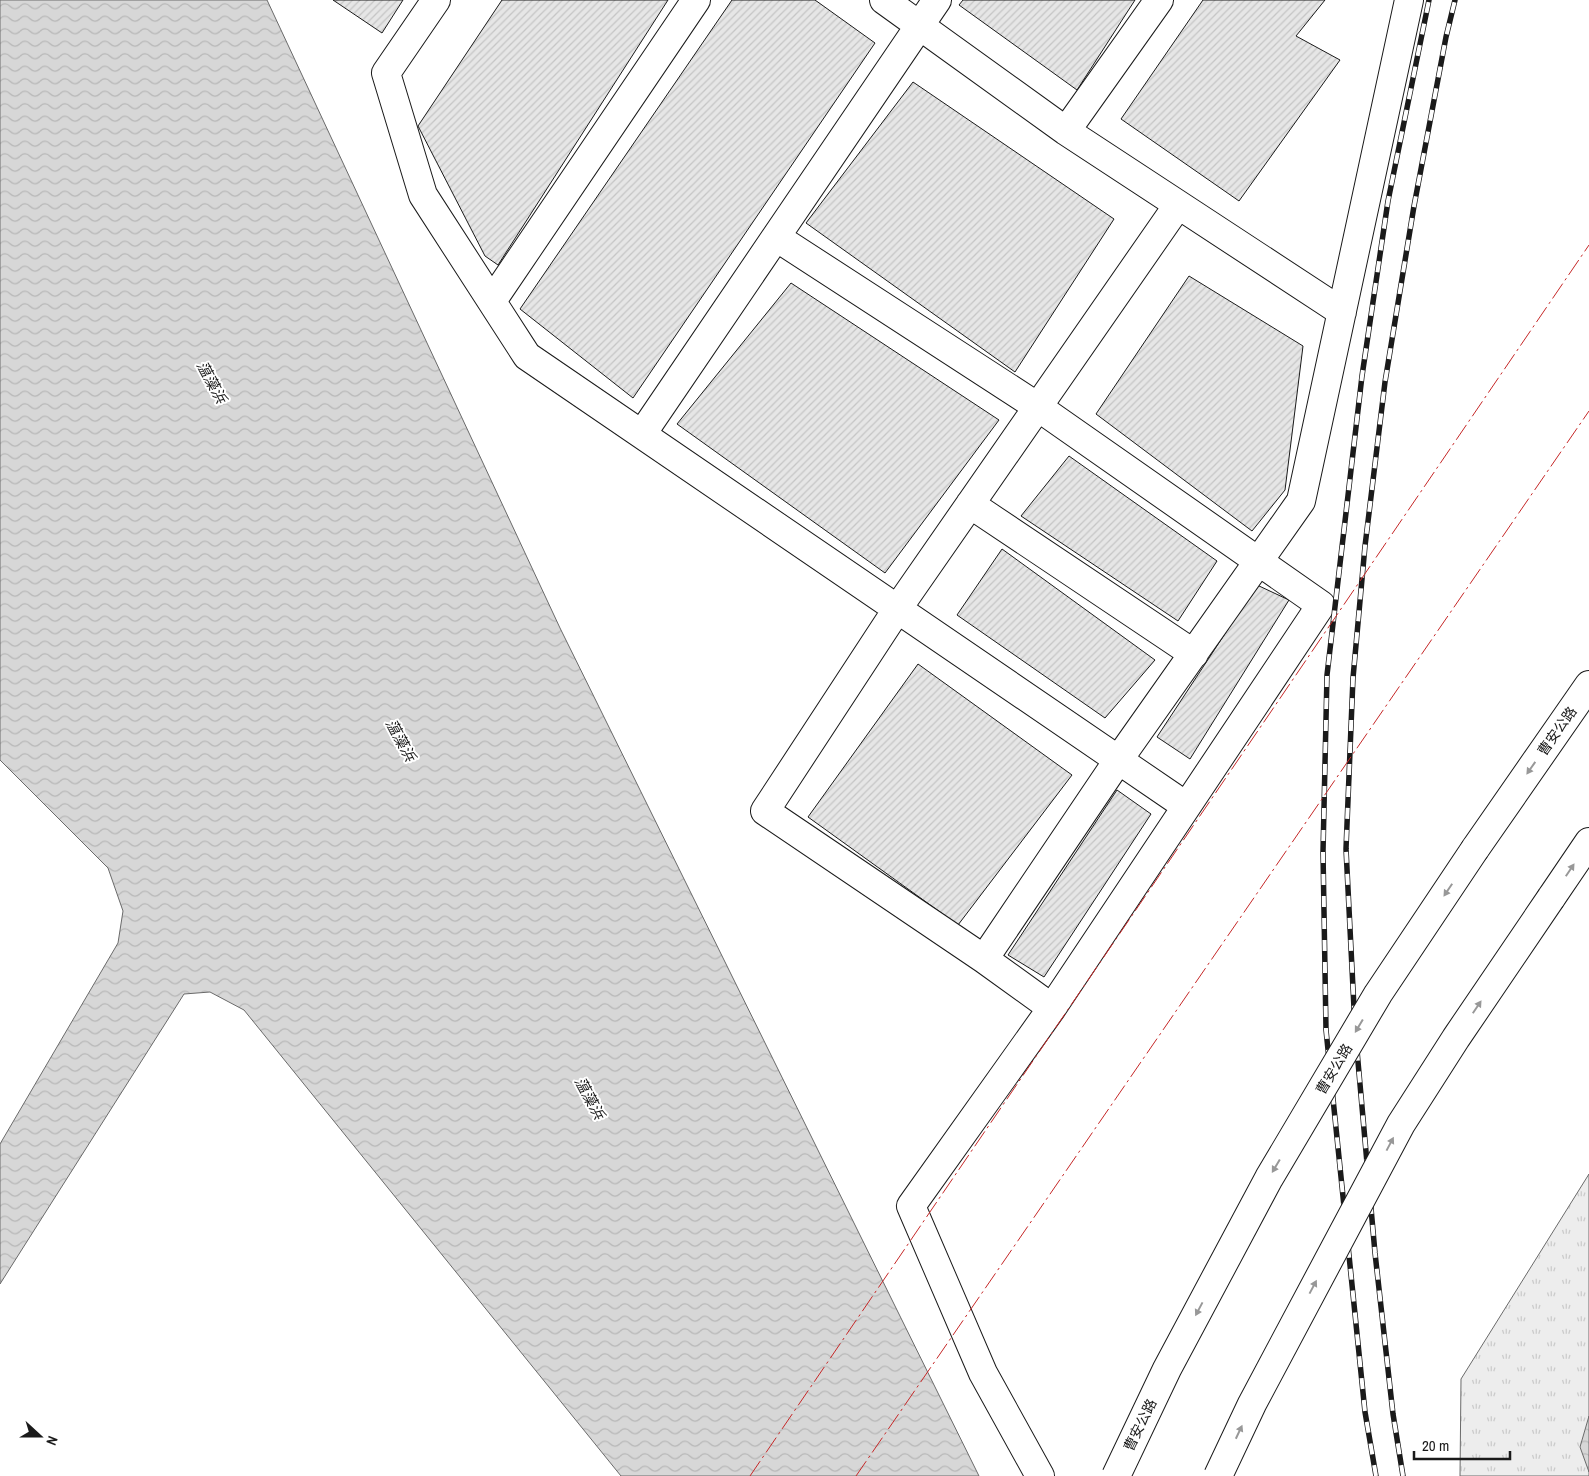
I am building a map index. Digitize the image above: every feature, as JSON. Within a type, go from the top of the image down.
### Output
[{"type":"main road","points":[[436,0],[386,73],[423,195],[527,356],[1186,806]]},
{"type":"main road","points":[[492,301],[696,0]]},
{"type":"main road","points":[[884,0],[1066,131],[1342,312]]},
{"type":"main road","points":[[642,434],[937,0]]},
{"type":"main road","points":[[1066,131],[1160,0]]},
{"type":"main road","points":[[984,959],[1119,760],[1301,500],[1409,0]]},
{"type":"main road","points":[[1052,1008],[984,959],[765,810],[898,608],[1178,205]]},
{"type":"main road","points":[[776,237],[1038,407],[1321,605],[1052,1008],[911,1206],[983,1373],[1040,1476]]},
{"type":"main road","points":[[970,504],[1194,654]]},
{"type":"main road","name":"曹安公路","points":[[1116,1476],[1167,1369],[1269,1178],[1378,994],[1475,849],[1589,685]]},
{"type":"main road","points":[[1218,1476],[1252,1404],[1401,1124],[1456,1038],[1589,842]]},
{"type":"green space","points":[[1589,1174],[1589,1476],[1460,1476],[1461,1379]]},
{"type":"water","name":"蕰藻浜","points":[[0,0],[267,0],[560,628],[979,1476],[621,1476],[244,1010],[210,992],[184,994],[0,1284],[0,1144],[118,943],[123,911],[108,868],[0,760]]},
{"type":"water","points":[[1589,1416],[1589,1472],[1580,1447]]},
{"type":"building","points":[[333,0],[403,0],[382,33]]},
{"type":"building","points":[[502,0],[668,0],[498,265],[485,256],[418,126]]},
{"type":"building","points":[[732,0],[815,0],[875,43],[633,398],[520,309]]},
{"type":"building","points":[[963,0],[1135,0],[1077,90],[959,5]]},
{"type":"building","points":[[1203,0],[1325,0],[1296,36],[1340,60],[1239,201],[1121,119]]},
{"type":"building","points":[[913,82],[1114,219],[1015,372],[806,223]]},
{"type":"building","points":[[1189,276],[1303,346],[1285,490],[1252,531],[1096,414]]},
{"type":"building","points":[[791,283],[999,420],[885,573],[677,424]]},
{"type":"building","points":[[1069,456],[1217,561],[1178,621],[1021,516]]},
{"type":"building","points":[[1002,549],[1155,660],[1105,718],[957,615]]},
{"type":"building","points":[[1257,585],[1289,600],[1190,759],[1157,737]]},
{"type":"building","points":[[918,664],[1072,775],[958,925],[808,817]]},
{"type":"building","points":[[1117,790],[1151,814],[1044,977],[1008,955]]},
{"type":"railway","points":[[1376,1476],[1365,1412],[1326,1030],[1323,852],[1327,675],[1362,376],[1388,201],[1429,0]]},
{"type":"railway","points":[[1403,1476],[1393,1414],[1375,1253],[1355,1028],[1346,849],[1353,678],[1365,546],[1385,382],[1414,206],[1446,37],[1455,0]]},
{"type":"power","points":[[750,1476],[1589,245]]},
{"type":"power","points":[[856,1476],[1589,411]]}]
